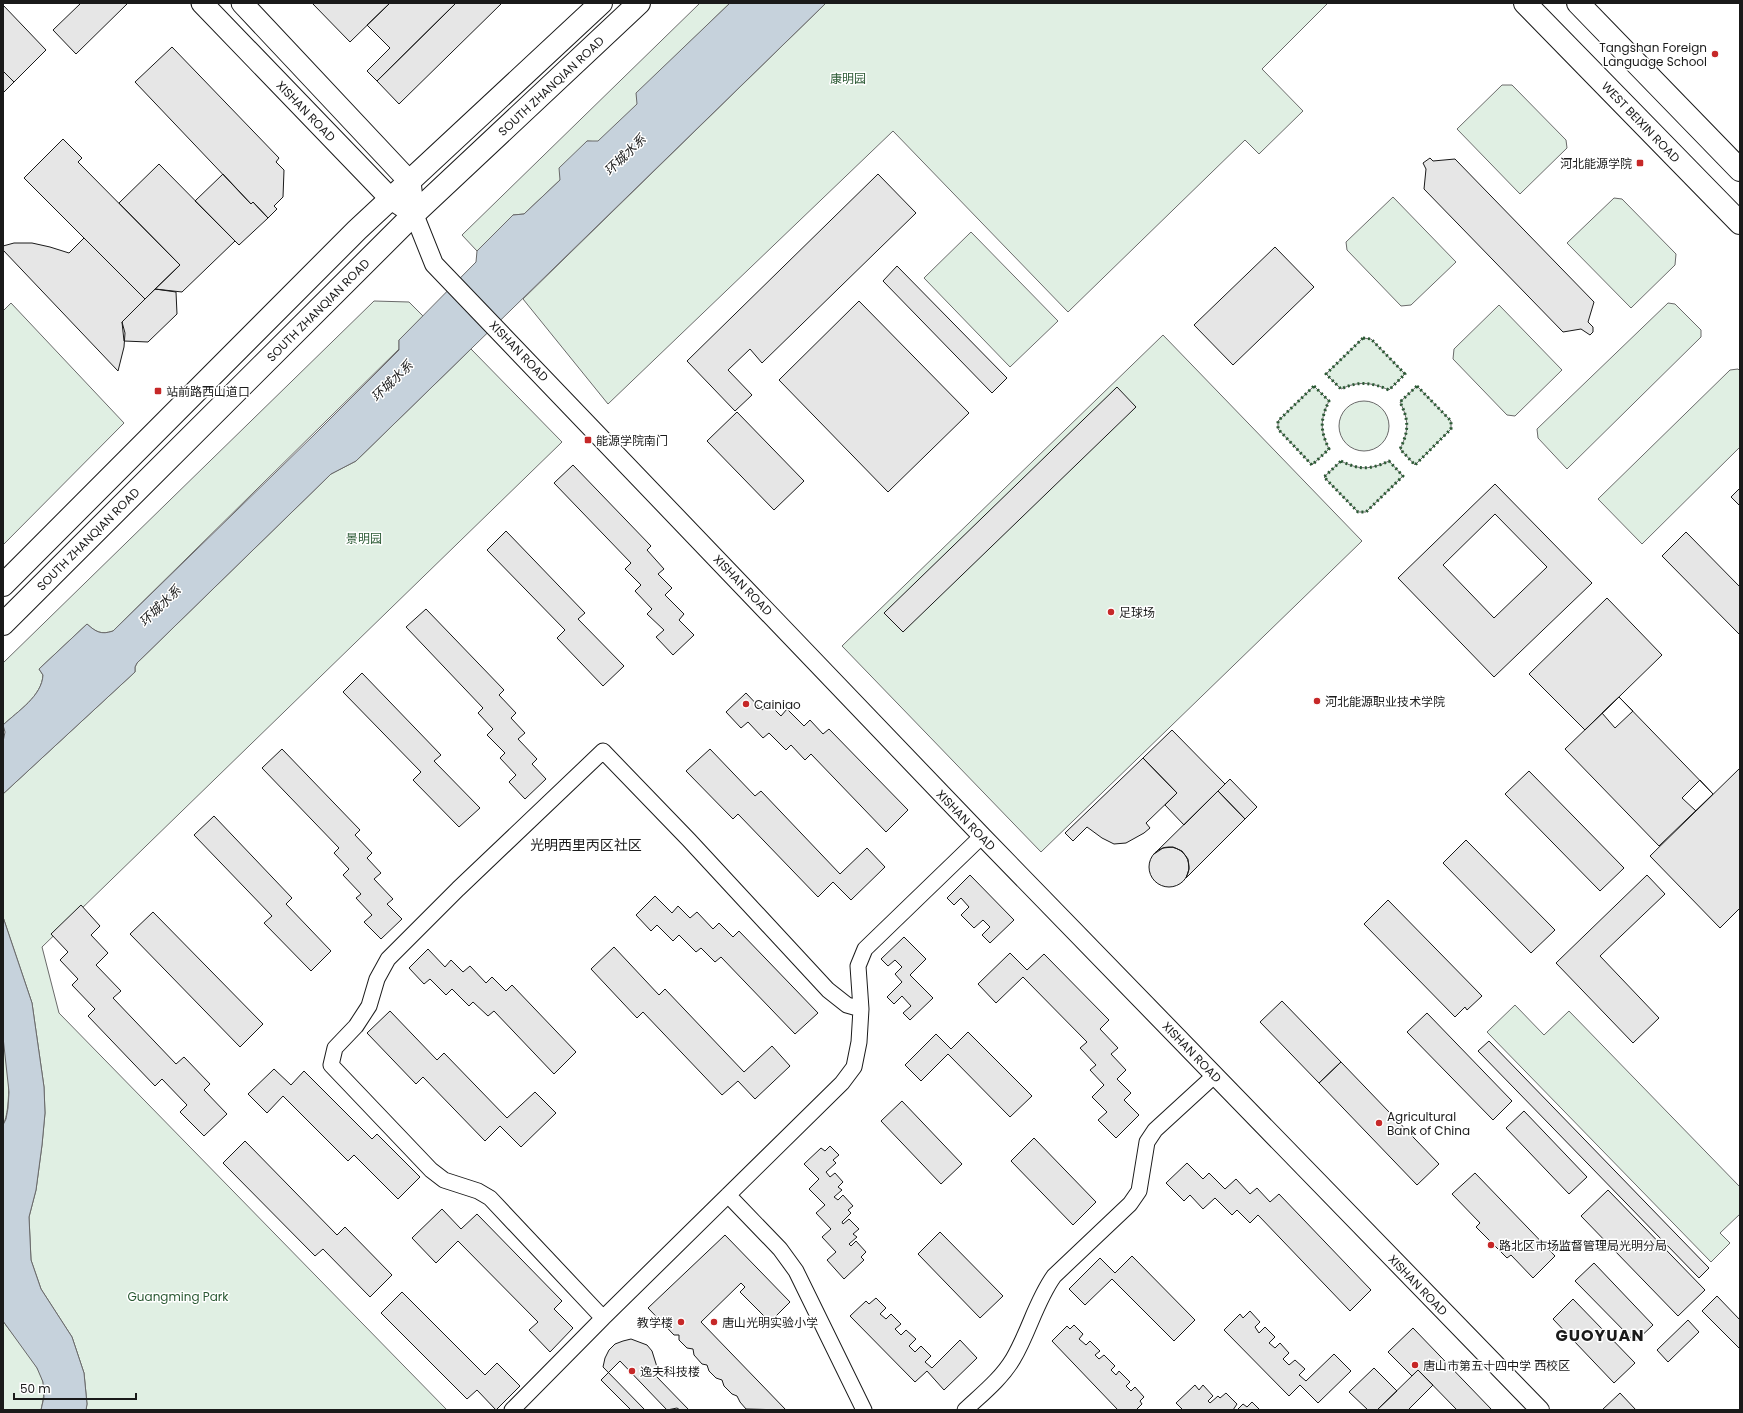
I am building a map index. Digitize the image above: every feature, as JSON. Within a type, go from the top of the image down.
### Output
[{"type":"main road","name":"XISHAN ROAD","points":[[202,3],[390,198],[414,214]]},
{"type":"main road","points":[[242,3],[410,182]]},
{"type":"main road","points":[[3,585],[390,198],[410,182],[601,3]]},
{"type":"main road","name":"SOUTH ZHANQIAN ROAD","points":[[3,624],[414,214],[639,3]]},
{"type":"main road","name":"WEST BEIXIN ROAD","points":[[1525,3],[1740,224]]},
{"type":"main road","points":[[1578,3],[1740,170]]},
{"type":"main road","name":"XISHAN ROAD","points":[[410,182],[414,214]]},
{"type":"street","name":"XISHAN ROAD","points":[[414,214],[434,264],[512,343],[982,836],[1540,1410]]},
{"type":"street","points":[[603,1318],[490,1198],[478,1191],[444,1180],[431,1170],[331,1066],[335,1048],[356,1026],[369,1006],[377,979],[388,959],[458,889],[603,751],[689,840],[828,990],[847,1005],[861,1009]]},
{"type":"street","points":[[512,1410],[603,1318],[842,1083],[854,1067],[859,1042],[861,1009],[858,966],[865,949],[982,836]]},
{"type":"street","points":[[965,1410],[1004,1372],[1014,1358],[1046,1287],[1054,1276],[1130,1204],[1138,1191],[1147,1142],[1155,1130],[1215,1075]]},
{"type":"street","points":[[728,1195],[780,1249],[796,1271],[864,1410]]},
{"type":"green space","points":[[700,3],[730,3],[637,93],[638,104],[598,142],[587,141],[560,180],[524,214],[513,215],[477,251],[462,235]]},
{"type":"green space","name":"康明园","points":[[826,3],[1328,3],[1262,69],[1303,111],[1259,154],[1245,140],[1068,312],[893,131],[608,404],[523,299]]},
{"type":"green space","points":[[1502,85],[1512,85],[1566,140],[1567,148],[1520,194],[1457,129]]},
{"type":"green space","points":[[1393,197],[1456,262],[1411,305],[1401,306],[1347,250],[1346,242]]},
{"type":"green space","points":[[1614,198],[1622,199],[1676,254],[1675,265],[1631,308],[1567,243]]},
{"type":"green space","points":[[971,232],[1058,321],[1010,367],[924,278]]},
{"type":"green space","points":[[374,301],[409,302],[423,316],[399,340],[399,349],[113,631],[102,633],[93,629],[87,624],[39,669],[43,675],[42,683],[38,690],[28,703],[3,725],[3,663]]},
{"type":"green space","points":[[11,303],[124,423],[3,545],[3,311]]},
{"type":"green space","points":[[1668,303],[1675,304],[1701,330],[1701,337],[1567,469],[1538,438],[1537,429]]},
{"type":"green space","points":[[1499,305],[1562,370],[1515,416],[1507,415],[1453,359],[1454,349]]},
{"type":"green space","points":[[1163,335],[1362,541],[1041,852],[842,646]]},
{"type":"green space","points":[[1363,338],[1371,339],[1405,374],[1389,390],[1370,384],[1347,386],[1341,389],[1326,374]]},
{"type":"green space","points":[[471,349],[562,442],[42,947],[59,1013],[447,1410],[86,1410],[87,1404],[84,1373],[72,1337],[41,1289],[31,1260],[29,1217],[36,1190],[42,1145],[45,1113],[44,1087],[32,1003],[3,917],[3,794],[135,672],[137,663],[331,474],[356,461]]},
{"type":"green space","points":[[1738,369],[1740,371],[1740,447],[1642,544],[1598,499],[1730,370]]},
{"type":"green space","points":[[1314,386],[1329,401],[1322,425],[1329,449],[1312,465],[1278,429],[1278,421]]},
{"type":"green space","points":[[1417,386],[1451,421],[1451,429],[1415,465],[1400,449],[1405,437],[1407,426],[1405,414],[1400,402]]},
{"type":"green space","points":[[1364,401],[1374,403],[1382,408],[1387,416],[1389,426],[1387,436],[1382,444],[1374,449],[1364,451],[1354,449],[1346,444],[1341,436],[1339,426],[1341,416],[1346,408],[1354,403]]},
{"type":"green space","points":[[1341,461],[1353,466],[1365,468],[1389,461],[1403,476],[1366,512],[1358,512],[1324,477]]},
{"type":"green space","points":[[1515,1005],[1544,1035],[1569,1011],[1740,1187],[1740,1214],[1720,1233],[1730,1243],[1711,1262],[1487,1032]]},
{"type":"green space","points":[[3,1037],[7,1056],[9,1095],[6,1117],[3,1125]]},
{"type":"green space","points":[[3,1321],[37,1367],[41,1375],[44,1389],[41,1410],[3,1410]]},
{"type":"water","name":"环城水系","points":[[730,3],[826,3],[356,461],[331,474],[137,663],[135,672],[3,794],[3,742],[5,732],[3,725],[28,703],[38,690],[42,683],[43,675],[39,669],[87,624],[93,629],[102,633],[113,631],[399,350],[399,340],[476,262],[477,251],[513,215],[524,214],[560,180],[559,168],[587,141],[598,141],[637,104],[636,93]]},
{"type":"water","points":[[3,917],[32,1003],[44,1087],[45,1113],[42,1145],[36,1190],[29,1217],[31,1260],[41,1289],[72,1337],[84,1373],[87,1404],[86,1410],[41,1410],[44,1397],[43,1382],[37,1368],[3,1321],[3,1125],[8,1108],[9,1092],[3,1037]]},
{"type":"building","points":[[81,3],[128,3],[76,54],[53,30]]},
{"type":"building","points":[[312,3],[390,3],[350,42]]},
{"type":"building","points":[[390,3],[456,3],[377,81],[367,71],[390,48],[367,25]]},
{"type":"building","points":[[456,3],[502,3],[399,104],[377,81]]},
{"type":"building","points":[[3,5],[46,50],[14,82],[3,71]]},
{"type":"building","points":[[172,47],[279,158],[276,162],[284,170],[283,197],[274,206],[277,209],[268,218],[253,202],[251,204],[135,82]]},
{"type":"building","points":[[3,71],[14,82],[3,93]]},
{"type":"building","points":[[63,139],[82,158],[78,162],[180,265],[145,299],[24,178]]},
{"type":"building","points":[[1430,158],[1433,161],[1455,159],[1594,302],[1588,322],[1593,327],[1593,332],[1590,335],[1581,329],[1563,332],[1424,189],[1426,169],[1423,163]]},
{"type":"building","points":[[159,164],[235,241],[182,292],[155,289],[180,265],[119,203]]},
{"type":"building","points":[[223,174],[251,204],[253,202],[268,218],[239,245],[195,201]]},
{"type":"building","points":[[878,174],[916,213],[762,363],[750,349],[728,370],[752,395],[735,411],[687,361]]},
{"type":"building","points":[[84,238],[145,299],[122,322],[125,333],[124,347],[118,371],[3,250],[3,246],[14,243],[32,243],[69,253]]},
{"type":"building","points":[[1275,247],[1314,287],[1233,365],[1194,325]]},
{"type":"building","points":[[897,266],[1007,378],[992,393],[883,281]]},
{"type":"building","points":[[155,289],[176,292],[177,314],[148,342],[124,341],[122,322]]},
{"type":"building","points":[[859,301],[969,413],[888,492],[779,380]]},
{"type":"building","points":[[1117,387],[1136,407],[903,632],[884,613]]},
{"type":"building","points":[[737,412],[804,481],[774,510],[707,441]]},
{"type":"building","points":[[573,465],[651,546],[647,550],[664,569],[658,574],[672,588],[665,595],[684,614],[679,620],[694,635],[673,655],[656,637],[664,630],[647,614],[652,609],[635,591],[641,585],[625,569],[631,563],[554,483]]},
{"type":"building","points":[[1495,484],[1592,583],[1494,677],[1398,578]],"holes":[[[1495,514],[1547,567],[1494,618],[1443,565]]]},
{"type":"building","points":[[1740,488],[1740,506],[1731,497]]},
{"type":"building","points":[[506,531],[585,613],[578,619],[624,666],[603,686],[557,638],[565,630],[487,550]]},
{"type":"building","points":[[1686,532],[1740,587],[1740,635],[1662,556]]},
{"type":"building","points":[[1607,598],[1662,655],[1585,730],[1529,674]]},
{"type":"building","points":[[426,609],[504,690],[499,695],[516,713],[511,718],[525,733],[518,739],[537,759],[532,764],[546,779],[525,799],[509,782],[516,775],[500,758],[505,753],[487,735],[493,729],[478,713],[483,708],[406,627]]},
{"type":"building","points":[[362,673],[441,755],[434,761],[480,808],[459,827],[413,780],[421,772],[343,692]]},
{"type":"building","points":[[746,693],[762,710],[769,704],[781,716],[787,709],[804,726],[810,720],[823,734],[829,729],[908,810],[886,832],[811,754],[805,760],[791,745],[786,750],[769,733],[763,738],[748,722],[741,728],[726,712]]},
{"type":"building","points":[[1619,697],[1713,794],[1659,846],[1565,749]]},
{"type":"building","points":[[1619,697],[1633,711],[1615,728],[1602,713]]},
{"type":"building","points":[[1172,730],[1225,784],[1184,825],[1165,805],[1177,793],[1143,758]]},
{"type":"building","points":[[282,749],[360,830],[355,835],[372,853],[367,858],[381,873],[374,879],[393,899],[387,904],[402,919],[381,939],[364,922],[372,915],[356,898],[361,894],[343,875],[349,869],[334,853],[339,848],[262,768]]},
{"type":"building","points":[[710,749],[755,796],[761,791],[840,874],[867,848],[885,867],[851,900],[833,882],[818,897],[738,814],[733,819],[686,771]]},
{"type":"building","points":[[1143,758],[1177,793],[1146,823],[1150,828],[1126,843],[1114,844],[1102,838],[1087,827],[1073,841],[1065,833]]},
{"type":"building","points":[[1740,768],[1740,908],[1720,928],[1650,856]]},
{"type":"building","points":[[1529,771],[1624,868],[1600,891],[1505,794]]},
{"type":"building","points":[[1230,779],[1257,807],[1245,819],[1218,791]]},
{"type":"building","points":[[1700,780],[1713,794],[1696,811],[1682,798]]},
{"type":"building","points":[[1218,791],[1245,819],[1186,878],[1189,869],[1188,859],[1182,851],[1173,847],[1163,848],[1154,854]]},
{"type":"building","points":[[214,816],[292,898],[286,904],[331,951],[311,971],[264,923],[272,916],[194,835]]},
{"type":"building","points":[[1466,840],[1555,930],[1531,953],[1443,863]]},
{"type":"building","points":[[1169,847],[1183,853],[1189,867],[1183,881],[1169,887],[1155,881],[1149,867],[1155,853]]},
{"type":"building","points":[[970,875],[1014,920],[990,943],[982,935],[990,927],[983,920],[974,928],[961,915],[969,907],[961,898],[954,905],[947,898]]},
{"type":"building","points":[[1647,875],[1665,894],[1600,956],[1659,1018],[1633,1043],[1556,963]]},
{"type":"building","points":[[655,896],[672,913],[678,906],[690,918],[697,912],[713,929],[719,923],[733,937],[739,931],[818,1013],[795,1034],[721,957],[715,962],[701,948],[696,952],[679,935],[673,941],[657,925],[651,931],[636,915]]},
{"type":"building","points":[[1388,900],[1482,996],[1467,1010],[1465,1007],[1455,1017],[1364,924]]},
{"type":"building","points":[[81,905],[100,926],[91,935],[108,953],[96,965],[121,991],[113,998],[176,1064],[184,1057],[210,1084],[204,1090],[227,1114],[204,1136],[180,1112],[187,1105],[162,1079],[155,1086],[88,1016],[95,1009],[72,985],[78,979],[60,960],[68,952],[51,934]]},
{"type":"building","points":[[153,912],[263,1024],[240,1047],[130,934]]},
{"type":"building","points":[[904,937],[926,959],[910,975],[933,998],[910,1020],[903,1013],[911,1006],[902,996],[894,1004],[887,997],[902,982],[895,974],[902,967],[895,960],[888,966],[881,959]]},
{"type":"building","points":[[614,947],[659,995],[665,989],[744,1072],[772,1046],[790,1066],[755,1099],[738,1081],[722,1095],[643,1012],[637,1018],[591,969]]},
{"type":"building","points":[[428,949],[445,967],[451,960],[463,972],[470,966],[486,983],[492,977],[506,991],[512,985],[576,1052],[554,1074],[494,1011],[488,1016],[473,1002],[469,1006],[452,989],[446,995],[430,979],[424,984],[409,968]]},
{"type":"building","points":[[1010,953],[1027,970],[1044,954],[1109,1020],[1100,1029],[1118,1048],[1111,1054],[1126,1070],[1117,1079],[1131,1093],[1124,1100],[1139,1115],[1116,1138],[1098,1120],[1107,1112],[1092,1097],[1104,1085],[1090,1070],[1096,1065],[1080,1048],[1087,1042],[1023,977],[996,1003],[978,984]]},
{"type":"building","points":[[1282,1001],[1341,1062],[1319,1083],[1260,1022]]},
{"type":"building","points":[[390,1011],[437,1060],[444,1053],[507,1118],[535,1092],[556,1113],[521,1147],[500,1126],[485,1141],[423,1077],[416,1084],[367,1033]]},
{"type":"building","points":[[1427,1013],[1512,1101],[1493,1120],[1407,1032]]},
{"type":"building","points":[[968,1032],[1032,1096],[1010,1117],[948,1054],[921,1081],[905,1065],[936,1034],[951,1049]]},
{"type":"building","points":[[1489,1041],[1709,1268],[1699,1278],[1478,1051]]},
{"type":"building","name":"Agricultural Bank of China","points":[[1341,1062],[1439,1164],[1417,1185],[1319,1083]]},
{"type":"building","points":[[274,1069],[291,1085],[304,1071],[372,1139],[377,1134],[420,1177],[398,1199],[354,1155],[348,1161],[283,1096],[267,1113],[248,1094]]},
{"type":"building","points":[[902,1101],[962,1164],[941,1184],[881,1121]]},
{"type":"building","points":[[1524,1111],[1587,1177],[1569,1194],[1506,1128]]},
{"type":"building","points":[[1034,1138],[1096,1202],[1073,1225],[1011,1161]]},
{"type":"building","points":[[245,1141],[337,1235],[345,1227],[392,1275],[370,1297],[323,1249],[315,1256],[223,1163]]},
{"type":"building","points":[[830,1146],[839,1155],[833,1160],[836,1163],[826,1172],[830,1177],[835,1173],[843,1182],[838,1187],[842,1190],[834,1197],[838,1200],[843,1195],[853,1206],[848,1210],[851,1213],[842,1222],[843,1224],[849,1219],[859,1229],[853,1234],[857,1237],[849,1244],[851,1246],[856,1241],[866,1252],[861,1257],[864,1260],[844,1279],[827,1260],[836,1252],[822,1237],[831,1229],[816,1213],[825,1205],[809,1189],[819,1179],[804,1164],[821,1148],[825,1151]]},
{"type":"building","points":[[1187,1163],[1203,1179],[1209,1173],[1225,1189],[1236,1179],[1250,1194],[1257,1188],[1270,1202],[1279,1194],[1371,1290],[1350,1311],[1258,1215],[1250,1223],[1237,1210],[1232,1215],[1215,1198],[1203,1209],[1190,1195],[1184,1201],[1166,1183]]},
{"type":"building","points":[[1475,1173],[1555,1256],[1533,1278],[1511,1255],[1507,1258],[1476,1227],[1480,1223],[1452,1194]]},
{"type":"building","points":[[1608,1190],[1705,1290],[1678,1316],[1581,1216]]},
{"type":"building","points":[[442,1209],[461,1229],[477,1214],[562,1301],[554,1309],[573,1328],[550,1352],[529,1330],[538,1322],[458,1241],[436,1263],[412,1238]]},
{"type":"building","points":[[940,1232],[1003,1296],[980,1318],[918,1254]]},
{"type":"building","name":"教学楼","points":[[725,1235],[790,1302],[770,1322],[740,1292],[745,1287],[741,1283],[701,1322],[786,1410],[746,1409],[737,1396],[732,1394],[724,1386],[722,1380],[716,1378],[709,1371],[707,1365],[702,1364],[694,1355],[693,1349],[687,1348],[679,1340],[679,1335],[674,1335],[648,1308]]},
{"type":"building","points":[[1132,1256],[1195,1320],[1174,1341],[1112,1279],[1085,1305],[1069,1289],[1100,1258],[1115,1273]]},
{"type":"building","points":[[1594,1263],[1653,1325],[1635,1342],[1575,1281]]},
{"type":"building","points":[[402,1292],[485,1375],[497,1363],[520,1386],[496,1410],[477,1390],[467,1399],[381,1313]]},
{"type":"building","points":[[1717,1296],[1740,1320],[1740,1349],[1702,1311]]},
{"type":"building","points":[[876,1298],[886,1308],[880,1314],[886,1319],[891,1314],[901,1324],[895,1329],[901,1335],[906,1330],[916,1339],[909,1346],[915,1352],[921,1346],[931,1356],[925,1362],[932,1368],[960,1340],[977,1358],[944,1390],[927,1371],[915,1382],[850,1316],[866,1301],[869,1304]]},
{"type":"building","points":[[1573,1299],[1635,1363],[1614,1383],[1553,1319]]},
{"type":"building","points":[[1250,1311],[1260,1322],[1255,1327],[1259,1333],[1265,1327],[1275,1337],[1269,1343],[1275,1348],[1280,1343],[1289,1353],[1283,1359],[1289,1365],[1295,1360],[1305,1369],[1299,1375],[1306,1381],[1334,1354],[1351,1371],[1318,1403],[1300,1385],[1289,1396],[1224,1330],[1240,1314],[1243,1318]]},
{"type":"building","points":[[1688,1320],[1699,1332],[1668,1362],[1657,1350]]},
{"type":"building","points":[[1074,1325],[1083,1334],[1079,1339],[1086,1345],[1090,1341],[1100,1351],[1095,1355],[1099,1359],[1104,1355],[1115,1366],[1111,1370],[1116,1375],[1119,1371],[1130,1382],[1126,1386],[1131,1391],[1135,1387],[1144,1397],[1140,1401],[1142,1404],[1136,1410],[1118,1410],[1052,1341],[1067,1326],[1070,1329]]},
{"type":"building","points":[[1413,1328],[1492,1410],[1457,1410],[1418,1370],[1412,1376],[1388,1352]]},
{"type":"building","name":"逸夫科技楼","points":[[631,1339],[647,1345],[652,1351],[657,1367],[656,1376],[689,1410],[645,1410],[603,1367],[609,1350],[615,1344]]},
{"type":"building","points":[[620,1361],[667,1410],[631,1410],[601,1380]]},
{"type":"building","points":[[1374,1368],[1397,1391],[1377,1410],[1368,1410],[1349,1392]]},
{"type":"building","points":[[1418,1370],[1433,1385],[1408,1410],[1377,1410]]},
{"type":"building","points":[[1195,1385],[1199,1390],[1203,1385],[1213,1396],[1208,1401],[1210,1403],[1218,1396],[1220,1398],[1226,1393],[1237,1404],[1233,1410],[1183,1410],[1176,1403]]},
{"type":"building","points":[[1620,1393],[1636,1410],[1602,1410]]},
{"type":"building","points":[[1252,1402],[1260,1410],[1237,1410],[1243,1404],[1247,1407]]},
{"type":"building","points":[[677,1408],[680,1410],[667,1410]]},
{"type":"hedge","points":[[1363,338],[1371,339],[1405,374],[1389,390],[1370,384],[1347,386],[1341,389],[1326,374],[1363,338]]},
{"type":"hedge","points":[[1314,386],[1329,401],[1322,425],[1329,449],[1312,465],[1278,429],[1278,421],[1314,386]]},
{"type":"hedge","points":[[1417,386],[1451,421],[1451,429],[1415,465],[1400,449],[1405,437],[1407,426],[1405,414],[1400,402],[1417,386]]},
{"type":"hedge","points":[[1341,461],[1353,466],[1365,468],[1389,461],[1403,476],[1366,512],[1358,512],[1324,477],[1341,461]]},
{"type":"place","name":"Tangshan Foreign Language School","points":[[1715,54]]},
{"type":"place","name":"河北能源学院","points":[[1640,163]]},
{"type":"place","name":"站前路西山道口","points":[[158,391]]},
{"type":"place","name":"能源学院南门","points":[[588,440]]},
{"type":"place","name":"足球场","points":[[1111,612]]},
{"type":"place","name":"河北能源职业技术学院","points":[[1317,701]]},
{"type":"place","name":"Cainiao","points":[[746,704]]},
{"type":"place","name":"Agricultural Bank of China","points":[[1379,1123]]},
{"type":"place","name":"路北区市场监督管理局光明分局","points":[[1491,1245]]},
{"type":"place","name":"教学楼","points":[[681,1322]]},
{"type":"place","name":"唐山光明实验小学","points":[[714,1322]]},
{"type":"place","name":"唐山市第五十四中学 西校区","points":[[1415,1365]]},
{"type":"place","name":"逸夫科技楼","points":[[632,1371]]},
{"type":"district","name":"光明西里丙区社区","points":[[586,845]]},
{"type":"district","name":"GUOYUAN","points":[[1600,1335]]},
{"type":"park label","name":"景明园","points":[[364,538]]},
{"type":"park label","name":"Guangming Park","points":[[178,1296]]}]
